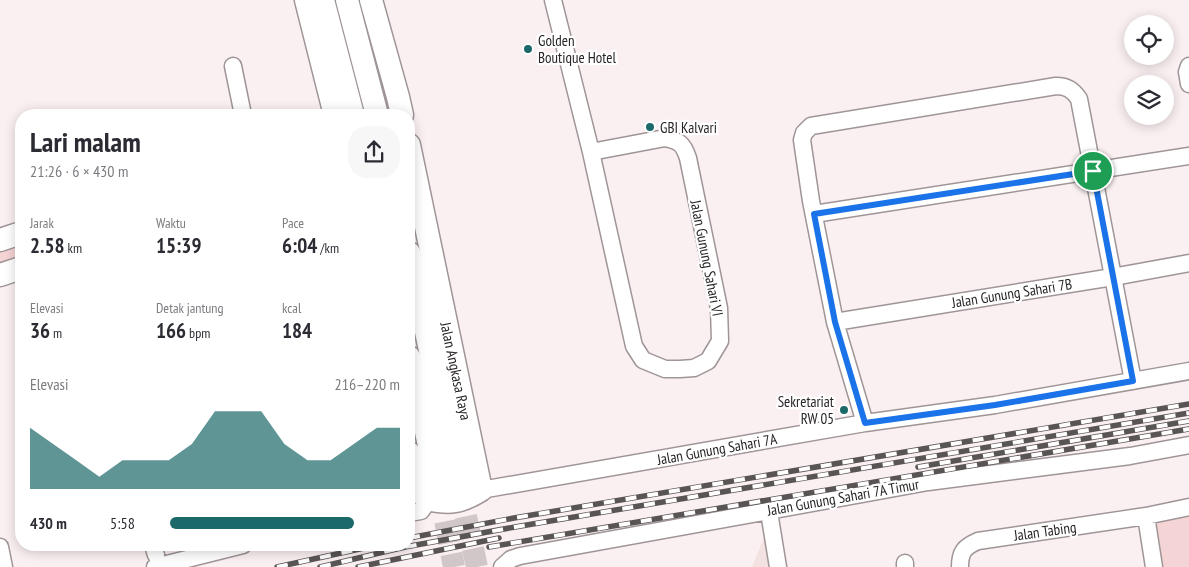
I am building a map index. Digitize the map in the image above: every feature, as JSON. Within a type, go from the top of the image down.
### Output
[{"type":"main road","points":[[306,0],[333,109]]},
{"type":"main road","points":[[323,0],[351,109]]},
{"type":"main road","points":[[347,0],[375,109]]},
{"type":"main road","points":[[371,0],[401,109]]},
{"type":"main road","name":"Jalan Angkasa Raya","points":[[415,174],[481,490]]},
{"type":"main road","points":[[0,240],[15,235]]},
{"type":"main road","points":[[0,275],[15,270]]},
{"type":"main road","name":"Jalan Angkasa Raya","points":[[415,298],[441,491]]},
{"type":"main road","points":[[415,382],[441,491],[441,502],[462,501],[481,490]]},
{"type":"main road","points":[[415,482],[441,491]]},
{"type":"street","name":"Jalan Gunung Sahari VI","points":[[553,0],[591,152],[634,346],[643,360],[665,369],[694,368],[708,361],[720,341],[719,308],[690,167],[684,147],[676,140],[664,138],[591,152]]},
{"type":"street","points":[[232,66],[242,109]]},
{"type":"street","points":[[1189,66],[1187,72],[1189,84]]},
{"type":"street","points":[[865,423],[835,322],[811,201],[802,140],[804,133],[811,126],[1056,86],[1064,86],[1070,89],[1079,99],[1133,381]]},
{"type":"street","points":[[814,214],[1189,156]]},
{"type":"street","name":"Jalan Gunung Sahari 7B","points":[[835,322],[1189,263]]},
{"type":"street","name":"Jalan Gunung Sahari 7A","points":[[481,490],[865,423],[995,405],[1189,372]]},
{"type":"street","name":"Jalan Gunung Sahari 7A Timur","points":[[502,567],[512,559],[520,556],[899,487],[1130,456],[1189,445]]},
{"type":"street","points":[[415,512],[421,511],[441,491]]},
{"type":"street","name":"Jalan Tabing","points":[[960,567],[962,553],[968,546],[978,541],[1146,516],[1189,507]]},
{"type":"street","points":[[1146,516],[1154,567]]},
{"type":"street","points":[[770,518],[778,567]]},
{"type":"street","points":[[0,547],[4,567]]},
{"type":"street","points":[[155,556],[195,551]]},
{"type":"shaded area","points":[[15,246],[15,258],[0,263],[0,251]]},
{"type":"shaded area","points":[[774,513],[783,567],[752,567]]},
{"type":"shaded area","points":[[1189,515],[1189,567],[1163,567],[1155,521]]},
{"type":"tunnel","points":[[459,484],[477,567]]},
{"type":"tunnel","points":[[439,489],[454,567]]},
{"type":"railway","points":[[415,537],[514,518],[1189,404]]},
{"type":"railway","points":[[415,545],[1189,413]]},
{"type":"railway","points":[[918,467],[1189,421]]},
{"type":"railway","points":[[489,547],[1189,429]]},
{"type":"railway","points":[[358,567],[499,538]]},
{"type":"railway","points":[[277,567],[350,551]]},
{"type":"railway","points":[[320,567],[388,551]]},
{"type":"place","name":"Golden Boutique Hotel","points":[[528,49]]},
{"type":"place","name":"GBI Kalvari","points":[[650,127]]},
{"type":"place","name":"Sekretariat RW 05","points":[[844,410]]},
{"type":"route","points":[[1093,171],[1133,381],[995,405],[865,423],[835,322],[814,214],[1093,171]]}]
